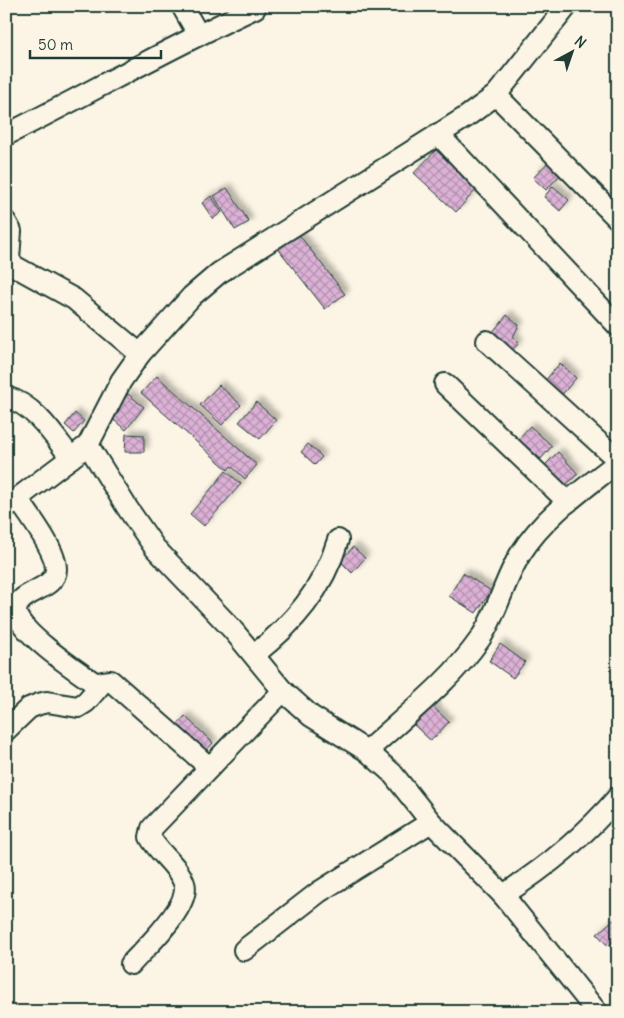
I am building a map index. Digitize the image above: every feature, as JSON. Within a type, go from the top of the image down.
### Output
[{"type":"street","points":[[182,6],[198,34]]},
{"type":"street","points":[[99,686],[38,641],[17,616],[16,610],[19,604],[50,583],[55,576],[56,568],[42,536],[12,503],[88,445],[116,389],[140,354],[192,296],[219,273],[496,95],[567,6]]},
{"type":"street","points":[[6,134],[77,100],[198,34],[255,8]]},
{"type":"street","points":[[496,95],[618,219]]},
{"type":"street","points":[[438,134],[618,326]]},
{"type":"street","points":[[6,222],[11,231],[9,259],[14,266],[74,299],[140,354]]},
{"type":"street","points":[[366,752],[466,656],[480,638],[498,607],[520,553],[551,515],[618,461],[487,341]]},
{"type":"street","points":[[445,384],[568,502]]},
{"type":"street","points":[[6,397],[14,399],[40,419],[71,458]]},
{"type":"street","points":[[88,445],[128,509],[156,548],[254,655],[283,691],[311,716],[366,752],[392,773],[431,822],[503,895],[592,1010]]},
{"type":"street","points":[[254,655],[278,636],[311,598],[326,575],[338,540]]},
{"type":"street","points":[[6,730],[29,708],[46,702],[78,707],[86,702],[99,686],[107,680],[119,687],[208,767]]},
{"type":"street","points":[[131,964],[174,916],[185,894],[185,884],[181,877],[155,847],[150,837],[152,828],[208,767],[283,691]]},
{"type":"street","points":[[503,895],[540,871],[573,845],[618,797]]},
{"type":"street","points":[[244,950],[319,892],[431,822]]},
{"type":"building","points":[[436,150],[477,189],[456,212],[414,173]]},
{"type":"building","points":[[552,158],[565,170],[546,190],[533,178]]},
{"type":"building","points":[[553,186],[569,200],[560,211],[544,197]]},
{"type":"building","points":[[227,188],[249,222],[235,230],[214,196]]},
{"type":"building","points":[[211,196],[222,212],[213,219],[202,203]]},
{"type":"building","points":[[296,231],[345,294],[325,309],[276,246]]},
{"type":"building","points":[[507,315],[519,325],[513,337],[519,343],[511,352],[491,334]]},
{"type":"building","points":[[560,363],[576,378],[560,397],[544,382]]},
{"type":"building","points":[[157,376],[257,465],[245,479],[231,466],[228,470],[141,393]]},
{"type":"building","points":[[219,385],[241,405],[222,425],[200,405]]},
{"type":"building","points":[[128,394],[144,407],[126,430],[110,417]]},
{"type":"building","points":[[256,402],[276,420],[260,439],[239,422]]},
{"type":"building","points":[[75,413],[84,421],[74,433],[65,425]]},
{"type":"building","points":[[530,426],[552,446],[541,459],[518,439]]},
{"type":"building","points":[[126,434],[144,435],[144,452],[125,452]]},
{"type":"building","points":[[308,444],[322,457],[315,465],[301,452]]},
{"type":"building","points":[[558,452],[578,474],[564,487],[544,466]]},
{"type":"building","points":[[226,471],[241,484],[204,526],[190,514]]},
{"type":"building","points":[[353,547],[365,558],[352,573],[340,561]]},
{"type":"building","points":[[463,573],[491,591],[476,613],[449,596]]},
{"type":"building","points":[[500,644],[525,662],[513,678],[489,661]]},
{"type":"building","points":[[432,706],[449,722],[431,741],[414,725]]},
{"type":"building","points":[[185,716],[213,743],[205,752],[177,725]]},
{"type":"building","points":[[613,920],[618,925],[618,938],[608,946],[597,934]]}]
